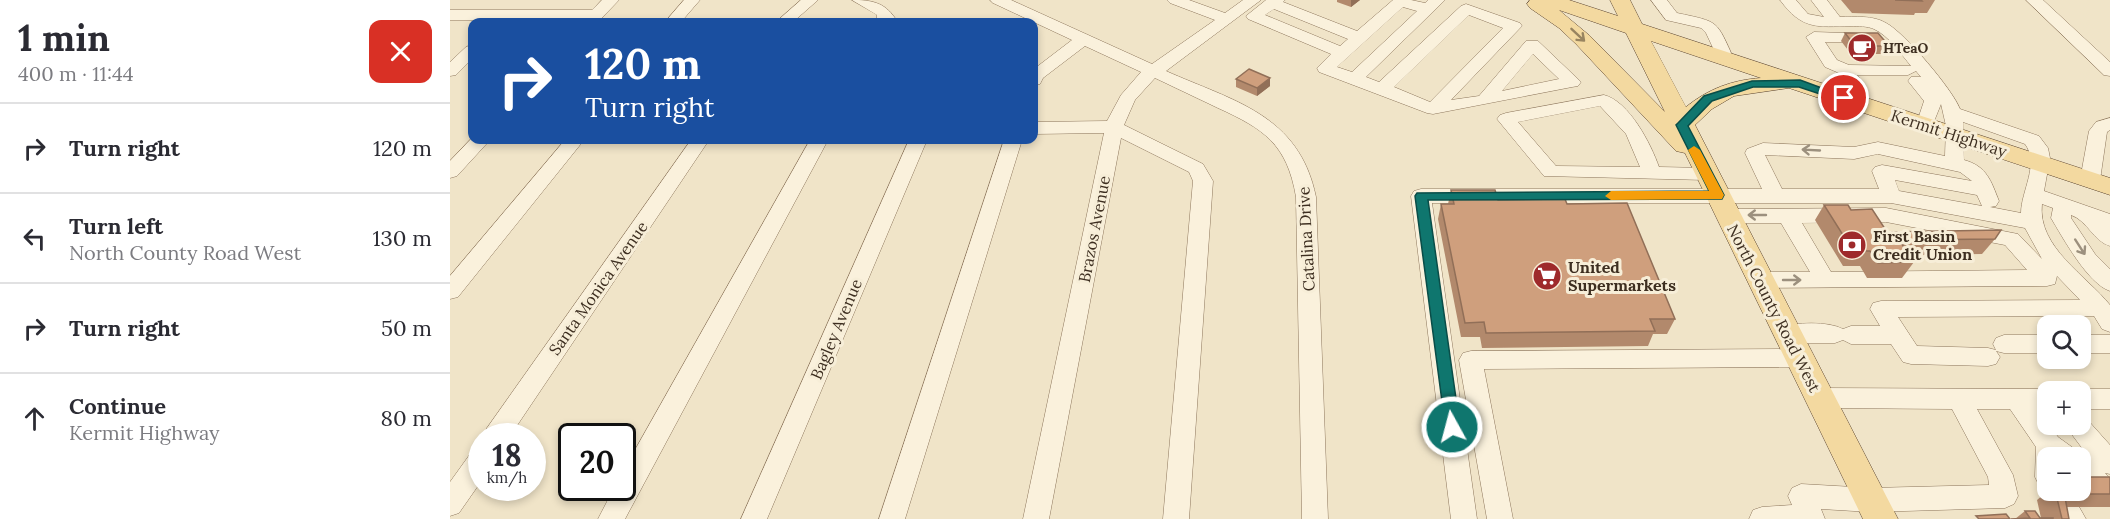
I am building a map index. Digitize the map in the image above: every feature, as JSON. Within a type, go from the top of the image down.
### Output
[{"type":"main road","points":[[1531,0],[1566,24],[1583,40],[1713,187]]},
{"type":"main road","name":"Kermit Highway","points":[[1549,0],[2100,183]]},
{"type":"main road","name":"North County Road West","points":[[1620,0],[1876,509]]},
{"type":"main road","points":[[1682,125],[1708,99],[1735,89],[1752,84],[1800,84]]},
{"type":"street","points":[[595,18],[611,0]]},
{"type":"street","points":[[676,18],[692,0]]},
{"type":"street","points":[[789,18],[810,0]]},
{"type":"street","points":[[860,0],[883,12],[887,18]]},
{"type":"street","name":"Catalina Drive","points":[[998,0],[1038,18]]},
{"type":"street","points":[[1174,0],[1230,25]]},
{"type":"street","points":[[1198,9],[1212,0]]},
{"type":"street","points":[[1659,0],[1672,18],[1701,22],[1709,26],[1726,59]]},
{"type":"street","points":[[1788,0],[1803,19],[1809,22],[1873,23],[1890,31],[1948,102],[1956,135],[1954,164]]},
{"type":"street","points":[[1819,0],[1835,22]]},
{"type":"street","points":[[2034,0],[2110,71]]},
{"type":"street","points":[[1382,89],[1466,9],[1514,26],[1572,82],[1434,109],[1325,68],[1400,2],[1432,5]]},
{"type":"street","points":[[1264,5],[1360,38]]},
{"type":"street","points":[[1264,5],[1342,53]]},
{"type":"street","name":"Brazos Avenue","points":[[1036,519],[1114,127],[1122,104],[1133,89],[1154,71],[1264,5]]},
{"type":"street","points":[[1355,79],[1432,5]]},
{"type":"street","points":[[450,15],[495,18]]},
{"type":"street","name":"Catalina Drive","points":[[1038,18],[1259,120],[1281,139],[1294,156],[1303,176],[1306,196],[1316,519]]},
{"type":"street","points":[[1434,109],[1514,26]]},
{"type":"street","points":[[1908,70],[1846,70],[1831,63],[1814,37],[1882,37],[1908,70],[1932,101],[1926,125]]},
{"type":"street","points":[[1038,74],[1084,39]]},
{"type":"street","points":[[1485,100],[1532,44]]},
{"type":"street","points":[[450,71],[463,54]]},
{"type":"street","points":[[1844,98],[1853,82],[1846,70]]},
{"type":"street","points":[[1652,173],[1642,142],[1634,129],[1604,100],[1506,118],[1551,172],[1652,173],[1713,187],[1775,195],[1892,196],[2032,222]]},
{"type":"street","points":[[1951,112],[2032,140],[2039,150],[2042,164],[2030,209],[2032,222],[2041,243],[2055,260],[2102,303]]},
{"type":"street","points":[[2100,183],[2102,157],[2097,130],[2110,124]]},
{"type":"street","points":[[1038,128],[1114,127],[1196,168],[1203,181],[1176,519]]},
{"type":"street","points":[[450,172],[477,144]]},
{"type":"street","points":[[450,291],[572,144]]},
{"type":"street","name":"Santa Monica Avenue","points":[[505,423],[697,144]]},
{"type":"street","points":[[611,519],[817,144]]},
{"type":"street","name":"Bagley Avenue","points":[[754,519],[916,144]]},
{"type":"street","points":[[892,519],[1012,144]]},
{"type":"street","points":[[1775,195],[1754,153],[1763,149],[1854,153],[1878,148],[1966,167],[1979,175],[1994,215]]},
{"type":"street","points":[[1892,196],[1882,171],[1985,190]]},
{"type":"street","points":[[1464,519],[1421,196],[1713,187],[1787,215],[1886,215],[2011,238],[2047,279],[1907,275],[1832,280],[1760,280]]},
{"type":"street","points":[[2033,194],[2089,216],[2110,221]]},
{"type":"street","points":[[2063,205],[2061,218],[2088,259],[2110,283]]},
{"type":"street","points":[[1787,215],[1832,280]]},
{"type":"street","points":[[2089,216],[2110,239]]},
{"type":"street","points":[[2031,260],[2055,260]]},
{"type":"street","points":[[1832,280],[1840,271],[1863,271]]},
{"type":"street","points":[[2037,345],[1911,355],[1881,309],[2102,303]]},
{"type":"street","points":[[1787,334],[1897,335]]},
{"type":"street","points":[[2091,344],[2110,344]]},
{"type":"street","points":[[1500,519],[1471,360],[1799,358]]},
{"type":"street","points":[[1820,398],[2037,399]]},
{"type":"street","points":[[1762,519],[1811,517],[1801,496],[1876,509],[2005,496],[2000,475],[1959,399]]},
{"type":"street","points":[[2017,399],[2048,447]]},
{"type":"street","points":[[2091,399],[2110,399]]},
{"type":"street","points":[[2086,435],[2110,463]]},
{"type":"street","points":[[2091,474],[2104,491]]},
{"type":"street","points":[[450,504],[468,478]]},
{"type":"building","points":[[1845,33],[1878,33],[1889,46],[1855,46]]},
{"type":"building","points":[[1249,69],[1270,78],[1257,88],[1236,79]]},
{"type":"building","name":"United Supermarkets","points":[[1451,190],[1495,190],[1498,200],[1565,199],[1567,204],[1627,203],[1675,319],[1650,319],[1655,331],[1486,333],[1484,322],[1465,323],[1441,204],[1454,204]]},
{"type":"building","points":[[1824,205],[1848,205],[1851,210],[1872,209],[1887,232],[2001,230],[1995,239],[1899,240],[1914,262],[1878,263],[1870,251],[1853,251]]},
{"type":"building","points":[[2091,477],[2110,477],[2110,494],[2091,494]]},
{"type":"building","points":[[2058,501],[2066,501],[2069,519],[2062,519]]},
{"type":"building","points":[[2025,511],[2035,511],[2040,518],[2053,519],[2011,519],[2030,518]]},
{"type":"building","points":[[2006,514],[2010,519],[1979,519],[1976,516]]},
{"type":"slow traffic","points":[[1611,196],[1717,195],[1694,150]]},
{"type":"place","name":"HTeaO","points":[[1862,48]]},
{"type":"place","name":"First Basin Credit Union","points":[[1852,245]]},
{"type":"place","name":"United Supermarkets","points":[[1547,276]]},
{"type":"route","points":[[1452,427],[1421,196],[1717,195],[1682,125],[1708,99],[1752,84],[1800,84],[1844,98]]}]
